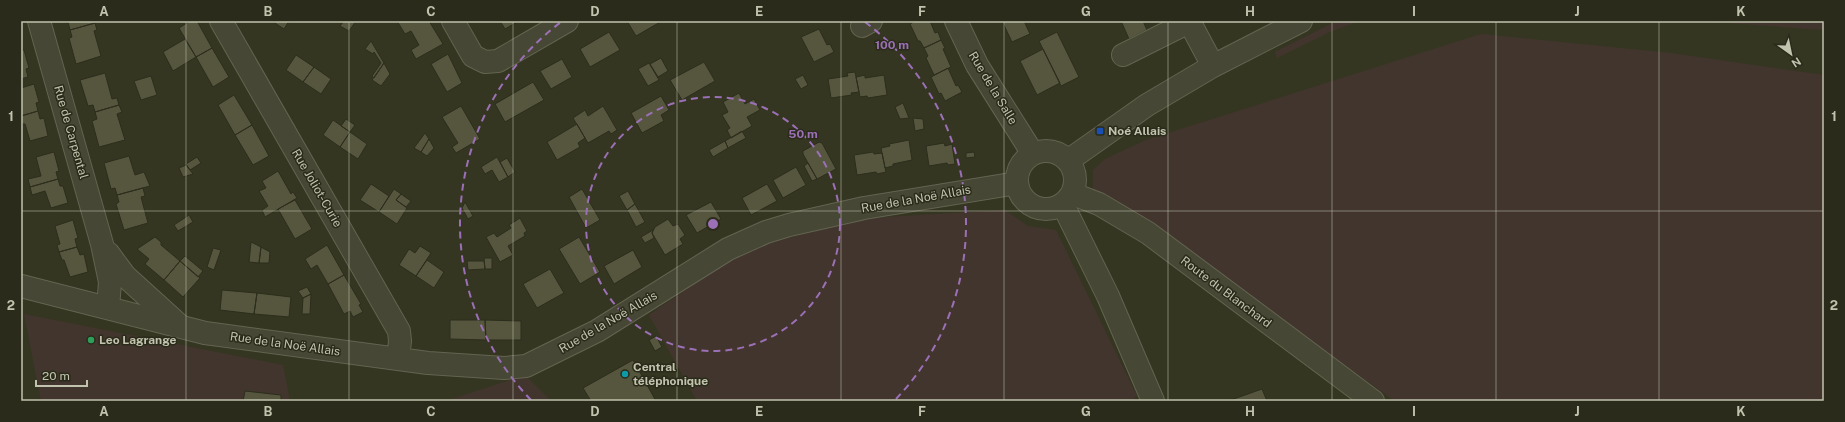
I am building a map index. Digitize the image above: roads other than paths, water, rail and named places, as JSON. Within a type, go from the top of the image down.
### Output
[{"type":"street","name":"Rue de Carpental","points":[[39,21],[102,244],[110,282],[99,306]]},
{"type":"street","name":"Rue Joliot-Curie","points":[[221,21],[399,330],[400,341],[398,359]]},
{"type":"street","points":[[453,21],[473,56],[485,62],[498,61],[567,21]]},
{"type":"street","name":"Rue de la Salle","points":[[956,21],[977,65],[1033,154]]},
{"type":"street","points":[[1068,160],[1147,105],[1213,66],[1301,21]]},
{"type":"street","points":[[1123,55],[1189,22],[1213,66]]},
{"type":"street","points":[[1042,150],[1061,154],[1068,160],[1076,175],[1076,183],[1068,199],[1049,209],[1034,207],[1025,201],[1019,193],[1017,183],[1020,166],[1033,154],[1042,150]]},
{"type":"street","name":"Rue de la Noë Allais","points":[[21,286],[205,333],[398,359],[475,367],[504,368],[526,366],[597,331],[728,249],[766,232],[789,225],[864,208],[1017,183]]},
{"type":"street","points":[[1068,199],[1153,401]]},
{"type":"street","name":"Route du Blanchard","points":[[1068,199],[1099,204],[1148,233],[1373,401]]},
{"type":"street","name":"Rue de Carpental","points":[[102,244],[125,276],[182,328]]},
{"type":"street","name":"Rue de la Noë Allais","points":[[21,282],[99,306]]},
{"type":"street","points":[[132,315],[135,286]]},
{"type":"place","name":"Noé Allais","points":[[1100,131]]},
{"type":"place","name":"Leo Lagrange","points":[[91,340]]},
{"type":"place","name":"Central téléphonique","points":[[625,374]]}]
